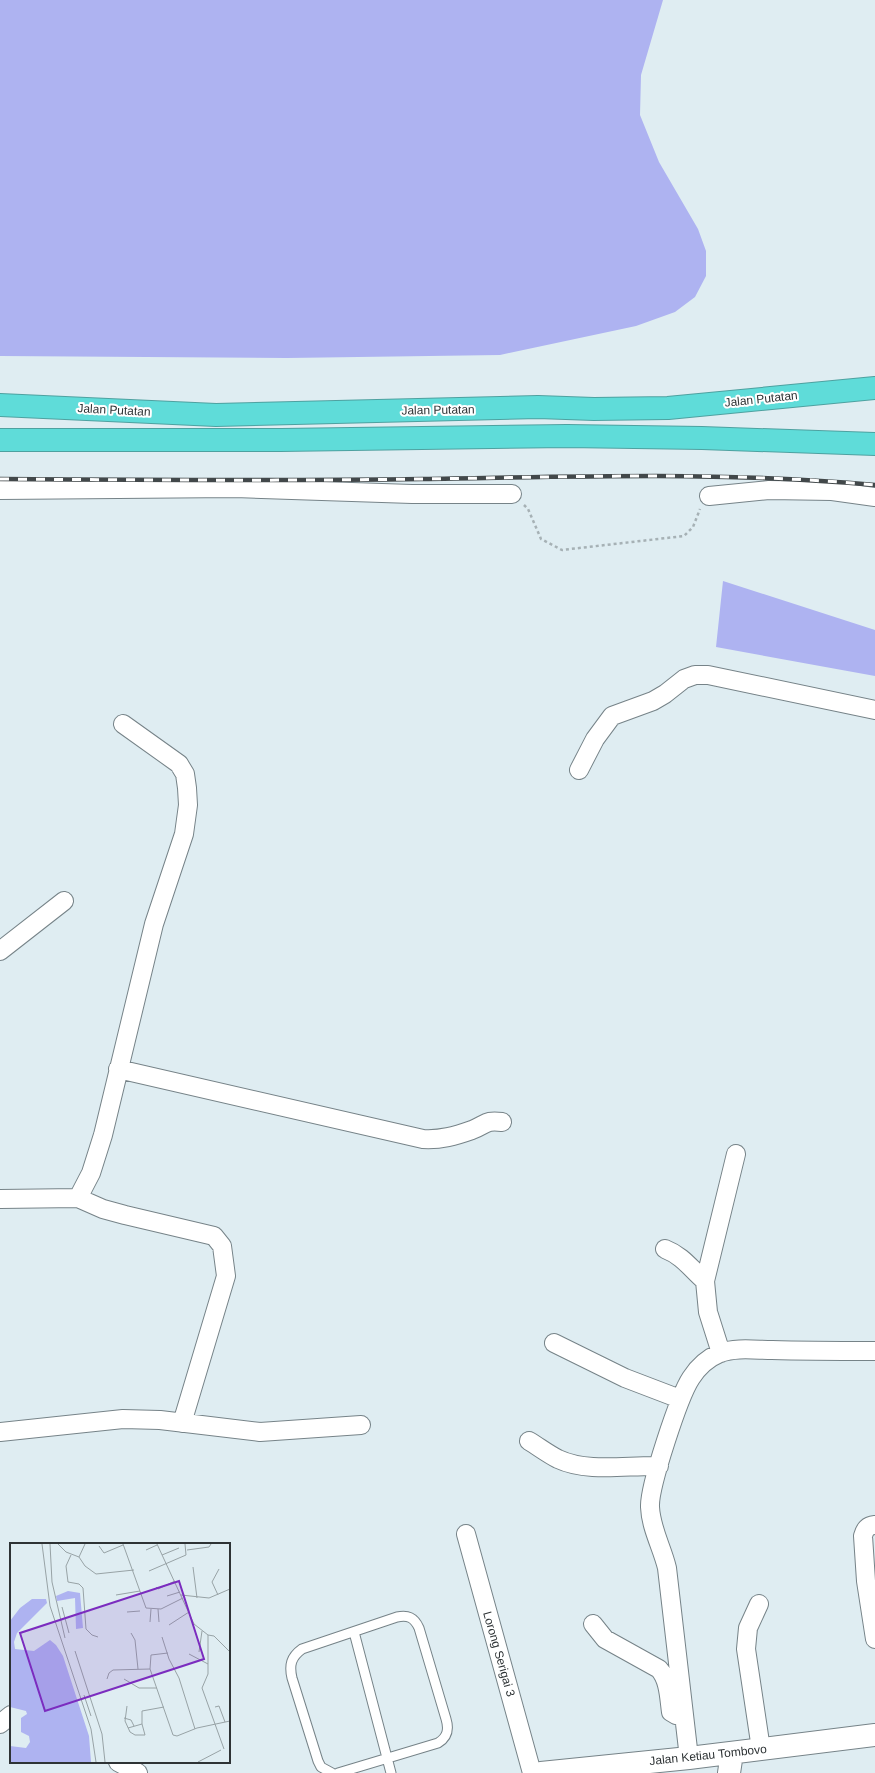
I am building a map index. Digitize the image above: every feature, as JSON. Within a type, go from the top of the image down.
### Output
[{"type":"highway","name":"Jalan Putatan","points":[[0,405],[216,415],[538,407],[594,409],[668,408],[875,388]]},
{"type":"highway","points":[[538,407],[540,417],[547,428],[567,436]]},
{"type":"highway","points":[[216,415],[270,428],[277,431],[281,440]]},
{"type":"highway","points":[[0,440],[281,440],[567,436],[702,438],[875,444]]},
{"type":"street","points":[[0,490],[230,488],[412,494],[512,494]]},
{"type":"street","points":[[709,496],[769,490],[832,491],[875,497]]},
{"type":"street","points":[[579,770],[595,739],[612,716],[653,701],[665,694],[684,679],[695,675],[708,676],[875,710]]},
{"type":"street","points":[[78,1198],[91,1173],[103,1135],[154,924],[184,834],[188,805],[185,774],[179,764],[123,724]]},
{"type":"street","points":[[0,951],[64,901]]},
{"type":"street","points":[[118,1069],[423,1139],[439,1140],[475,1129],[490,1121],[502,1122]]},
{"type":"street","points":[[721,1353],[708,1312],[705,1281],[736,1154]]},
{"type":"street","points":[[0,1199],[78,1198],[103,1209],[214,1236],[222,1246],[226,1276],[182,1423]]},
{"type":"street","points":[[665,1249],[676,1253],[684,1259],[696,1274],[705,1281]]},
{"type":"street","points":[[554,1343],[625,1378],[680,1399]]},
{"type":"street","points":[[690,1758],[684,1716],[680,1665],[667,1568],[664,1552],[651,1521],[649,1506],[659,1466],[680,1399],[690,1378],[700,1365],[721,1353],[743,1350],[875,1351]]},
{"type":"street","points":[[0,1432],[123,1420],[182,1423],[260,1432],[361,1425]]},
{"type":"street","points":[[530,1441],[559,1459],[577,1465],[596,1467],[659,1466]]},
{"type":"street","points":[[875,1525],[869,1525],[865,1529],[863,1536],[866,1581],[875,1639]]},
{"type":"street","name":"Lorong Serigai 3","points":[[466,1534],[532,1773]]},
{"type":"street","points":[[759,1604],[748,1628],[746,1649],[761,1749]]},
{"type":"street","points":[[593,1624],[606,1639],[651,1663],[663,1673],[668,1689],[671,1712],[676,1715],[684,1716]]},
{"type":"street","points":[[663,1673],[680,1665]]},
{"type":"street","points":[[0,1724],[10,1716]]},
{"type":"street","name":"Jalan Ketiau Tombovo","points":[[541,1773],[690,1758],[730,1763],[761,1749],[875,1734]]},
{"type":"street","points":[[120,1763],[138,1773]]},
{"type":"lane","points":[[332,1773],[321,1767],[318,1761],[292,1678],[290,1670],[291,1662],[296,1654],[302,1650],[397,1617],[404,1616],[416,1620],[448,1726],[444,1740],[338,1773]]},
{"type":"lane","points":[[354,1632],[391,1773]]},
{"type":"path","points":[[512,494],[528,509],[541,539],[562,550],[684,536],[693,527],[700,508],[709,496]]},
{"type":"water","points":[[0,0],[663,0],[641,75],[640,115],[659,162],[698,229],[706,251],[706,276],[695,297],[675,312],[636,326],[500,355],[287,358],[0,356]]},
{"type":"water","points":[[723,581],[875,630],[875,676],[716,647]]},
{"type":"railway","points":[[0,479],[317,480],[706,476],[875,485]]}]
